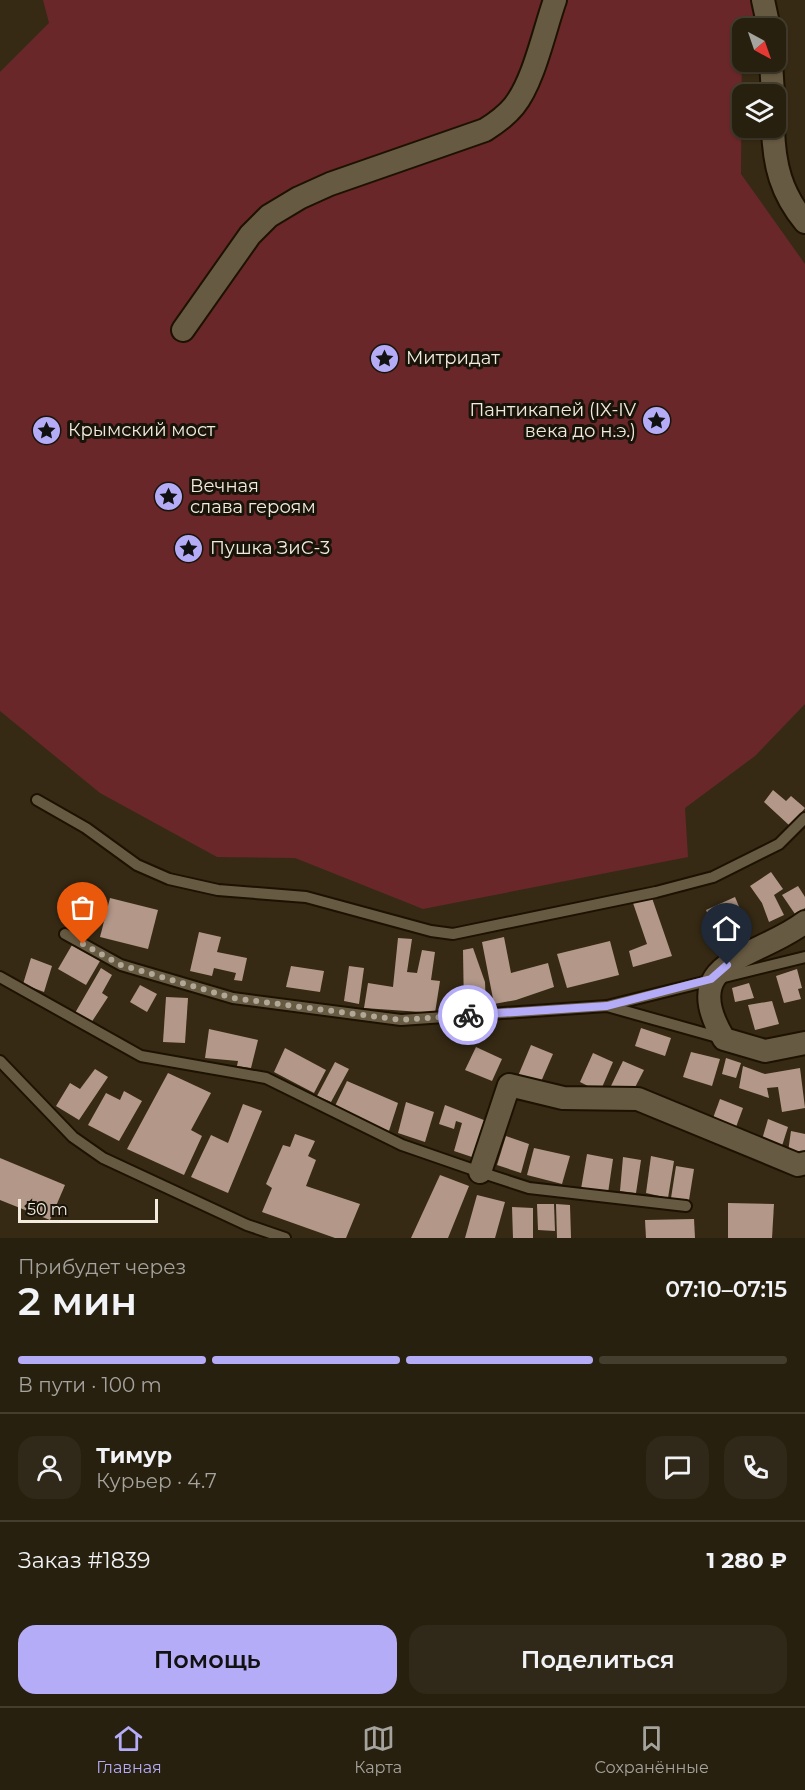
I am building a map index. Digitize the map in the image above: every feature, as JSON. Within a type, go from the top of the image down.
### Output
[{"type":"street","points":[[183,330],[249,235],[269,216],[299,198],[330,184],[485,130],[503,118],[516,105],[555,0]]},
{"type":"street","points":[[763,0],[767,18]]},
{"type":"street","points":[[773,138],[774,158],[781,185],[805,222]]},
{"type":"street","points":[[804,1049],[765,1051],[724,1039],[709,1009],[711,979],[727,965],[788,935],[805,922]]},
{"type":"street","points":[[480,1172],[509,1085],[563,1098],[638,1099],[798,1165],[805,1163]]},
{"type":"lane","points":[[37,800],[86,828],[137,865],[169,879],[218,891],[306,897],[431,931],[453,934],[656,892],[713,877],[779,844],[805,818]]},
{"type":"lane","points":[[64,934],[121,965],[233,998],[401,1020],[607,1006],[805,957]]},
{"type":"lane","points":[[0,977],[141,1056],[266,1078],[402,1145],[480,1172],[528,1188],[686,1206]]},
{"type":"lane","points":[[607,1006],[724,1039]]},
{"type":"lane","points":[[0,1061],[73,1137],[103,1158],[247,1225],[285,1238]]},
{"type":"shaded area","points":[[43,0],[772,0],[762,18],[732,18],[732,72],[742,72],[742,84],[732,84],[732,138],[741,138],[741,174],[805,264],[805,704],[755,756],[685,808],[688,857],[423,909],[295,858],[217,857],[100,793],[0,711],[0,72],[49,23]]},
{"type":"building","points":[[773,790],[786,801],[791,796],[805,808],[790,826],[764,802]]},
{"type":"building","points":[[771,872],[783,889],[774,895],[784,915],[769,922],[762,903],[750,886]]},
{"type":"building","points":[[798,886],[805,897],[805,908],[795,914],[782,895]]},
{"type":"building","points":[[735,897],[750,933],[722,945],[706,910]]},
{"type":"building","points":[[110,898],[158,910],[148,949],[100,937]]},
{"type":"building","points":[[652,898],[672,956],[633,967],[629,951],[647,944],[633,903]]},
{"type":"building","points":[[199,932],[221,937],[217,952],[247,958],[242,981],[234,980],[236,973],[214,968],[212,976],[190,971]]},
{"type":"building","points":[[504,937],[511,973],[548,963],[554,987],[516,1000],[494,1004],[482,942]]},
{"type":"building","points":[[398,938],[412,939],[407,972],[417,973],[422,950],[435,952],[431,980],[440,981],[435,1013],[364,1008],[368,983],[393,987]]},
{"type":"building","points":[[610,941],[619,975],[567,988],[557,954]]},
{"type":"building","points":[[72,945],[100,961],[86,985],[58,969]]},
{"type":"building","points":[[473,948],[485,982],[486,1007],[464,1011],[463,950]]},
{"type":"building","points":[[31,958],[52,966],[44,992],[23,984]]},
{"type":"building","points":[[291,966],[324,971],[320,992],[286,987]]},
{"type":"building","points":[[349,966],[364,968],[359,1004],[344,1001]]},
{"type":"building","points":[[101,968],[112,975],[102,993],[108,997],[91,1023],[75,1013]]},
{"type":"building","points":[[797,969],[802,988],[798,989],[801,999],[784,1003],[776,976]]},
{"type":"building","points":[[749,983],[754,998],[735,1002],[732,988]]},
{"type":"building","points":[[140,985],[157,994],[147,1012],[130,1002]]},
{"type":"building","points":[[166,997],[188,998],[185,1043],[163,1042]]},
{"type":"building","points":[[772,1001],[779,1024],[755,1030],[748,1005]]},
{"type":"building","points":[[641,1028],[671,1038],[665,1056],[635,1046]]},
{"type":"building","points":[[209,1029],[258,1040],[251,1068],[237,1066],[238,1061],[205,1058]]},
{"type":"building","points":[[531,1045],[553,1054],[540,1084],[518,1076]]},
{"type":"building","points":[[476,1047],[502,1059],[492,1081],[465,1070]]},
{"type":"building","points":[[285,1048],[326,1070],[314,1093],[274,1072]]},
{"type":"building","points":[[691,1052],[720,1059],[712,1086],[683,1077]]},
{"type":"building","points":[[593,1053],[613,1062],[600,1092],[580,1082]]},
{"type":"building","points":[[726,1058],[741,1063],[736,1078],[722,1074]]},
{"type":"building","points":[[623,1061],[644,1070],[630,1097],[610,1088]]},
{"type":"building","points":[[335,1062],[349,1069],[331,1102],[317,1096]]},
{"type":"building","points":[[743,1066],[765,1074],[800,1068],[805,1108],[782,1112],[778,1087],[767,1088],[769,1098],[739,1088]]},
{"type":"building","points":[[95,1069],[108,1077],[79,1120],[56,1106],[70,1083],[80,1089]]},
{"type":"building","points":[[168,1073],[211,1093],[191,1130],[202,1136],[184,1175],[127,1149]]},
{"type":"building","points":[[347,1081],[398,1103],[389,1131],[334,1108]]},
{"type":"building","points":[[124,1091],[142,1101],[119,1141],[88,1125],[106,1093],[120,1100]]},
{"type":"building","points":[[720,1099],[743,1108],[736,1127],[713,1118]]},
{"type":"building","points":[[406,1102],[434,1112],[425,1142],[398,1133]]},
{"type":"building","points":[[243,1104],[262,1111],[228,1193],[191,1177],[211,1135],[228,1143]]},
{"type":"building","points":[[445,1105],[489,1122],[478,1159],[454,1151],[462,1123],[456,1121],[454,1129],[439,1124]]},
{"type":"building","points":[[768,1119],[788,1127],[781,1149],[761,1143]]},
{"type":"building","points":[[791,1131],[805,1134],[805,1157],[788,1152]]},
{"type":"building","points":[[295,1134],[315,1141],[308,1156],[316,1160],[306,1186],[360,1204],[346,1238],[335,1238],[262,1212],[272,1188],[266,1184],[283,1145],[290,1147]]},
{"type":"building","points":[[506,1136],[529,1144],[521,1173],[497,1165]]},
{"type":"building","points":[[534,1148],[570,1156],[562,1184],[527,1175]]},
{"type":"building","points":[[587,1154],[613,1159],[608,1193],[581,1189]]},
{"type":"building","points":[[651,1156],[674,1161],[668,1198],[646,1193]]},
{"type":"building","points":[[623,1157],[641,1160],[636,1193],[620,1191]]},
{"type":"building","points":[[0,1158],[65,1185],[50,1220],[0,1200]]},
{"type":"building","points":[[676,1166],[694,1169],[689,1200],[671,1198]]},
{"type":"building","points":[[440,1175],[469,1186],[448,1238],[411,1238]]},
{"type":"building","points":[[477,1195],[505,1202],[495,1238],[465,1238]]},
{"type":"building","points":[[728,1203],[774,1204],[772,1238],[728,1238]]},
{"type":"building","points":[[537,1204],[554,1204],[555,1231],[538,1230]]},
{"type":"building","points":[[556,1204],[570,1205],[571,1238],[557,1238]]},
{"type":"building","points":[[512,1207],[533,1208],[533,1238],[513,1238]]},
{"type":"building","points":[[694,1219],[695,1238],[646,1238],[645,1220]]},
{"type":"way so far","points":[[83,944],[121,965],[233,998],[401,1020],[468,1015]]},
{"type":"place","name":"Митридат","points":[[385,358]]},
{"type":"place","name":"Пантикапей (IX-IV века до н.э.)","points":[[657,420]]},
{"type":"place","name":"Крымский мост","points":[[47,430]]},
{"type":"place","name":"Вечная слава героям","points":[[169,496]]},
{"type":"place","name":"Пушка ЗиС-3","points":[[189,548]]},
{"type":"route","points":[[468,1015],[607,1006],[711,979],[727,965]]}]
